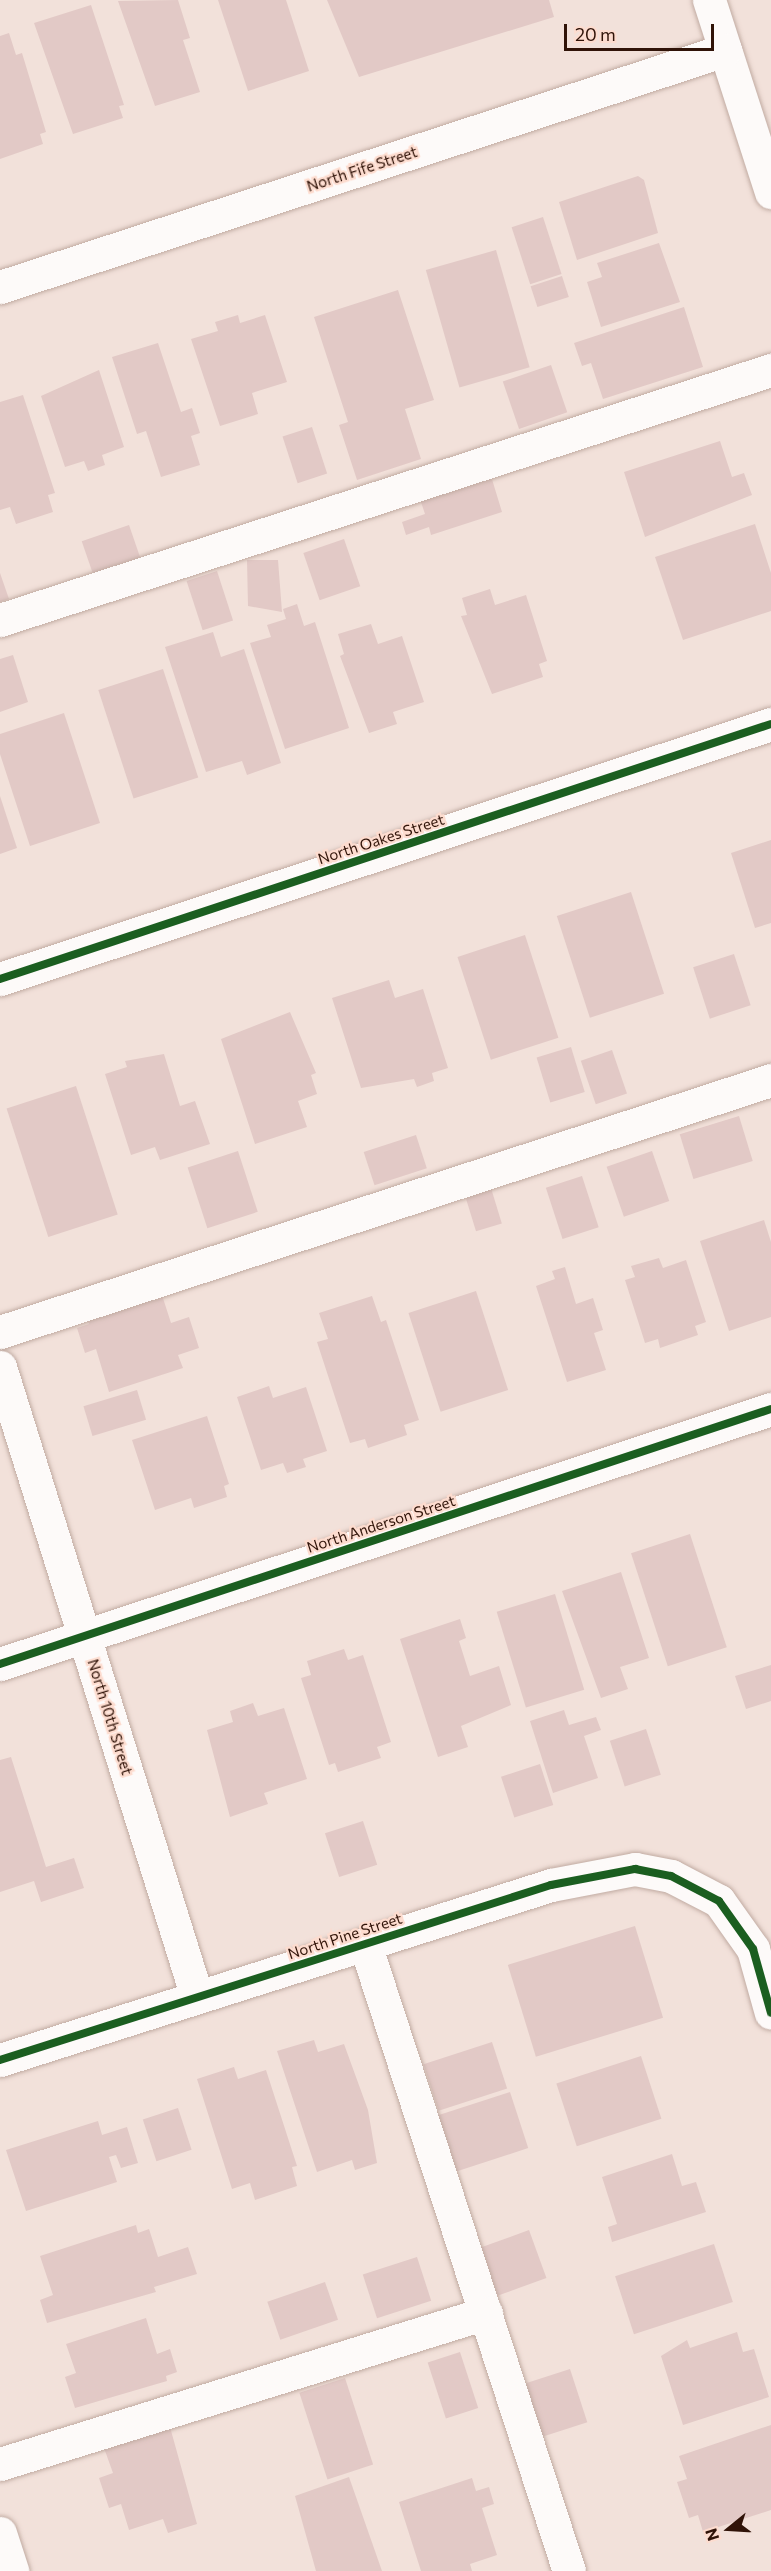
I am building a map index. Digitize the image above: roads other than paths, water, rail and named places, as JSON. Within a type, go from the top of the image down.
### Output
[{"type":"street","points":[[709,0],[771,192]]},
{"type":"street","name":"North Fife Street","points":[[0,287],[725,50]]},
{"type":"street","points":[[0,620],[771,370]]},
{"type":"street","name":"North Oakes Street","points":[[0,979],[771,724]]},
{"type":"street","points":[[0,1332],[771,1080]]},
{"type":"street","name":"North 10th Street","points":[[0,1367],[197,1997]]},
{"type":"street","name":"North Anderson Street","points":[[0,1664],[771,1409]]},
{"type":"street","name":"North Pine Street","points":[[0,2060],[593,1874],[651,1870],[700,1890],[719,1901],[762,1946],[771,2013]]},
{"type":"street","points":[[366,1944],[569,2571]]},
{"type":"street","points":[[0,2464],[486,2313]]},
{"type":"street","points":[[0,2534],[12,2571]]}]
